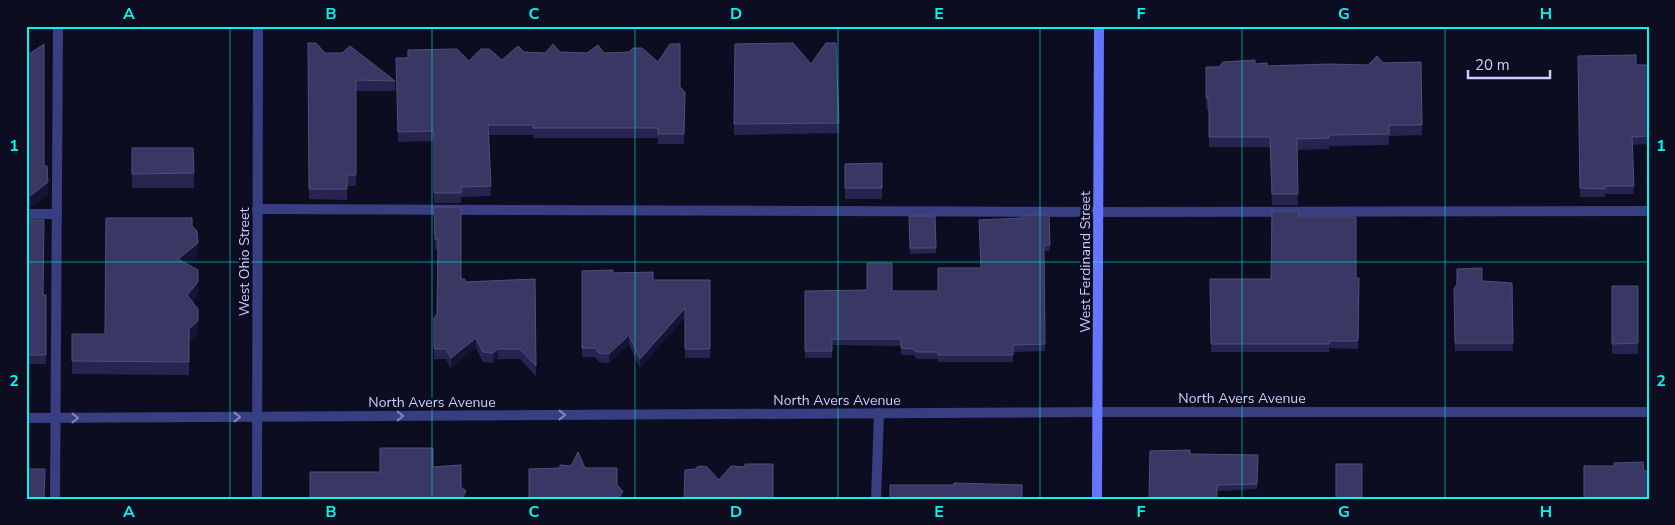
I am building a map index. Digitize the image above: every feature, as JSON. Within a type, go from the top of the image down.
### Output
[{"type":"street","points":[[56,499],[58,26]]},
{"type":"street","name":"West Ohio Street","points":[[257,499],[258,26]]},
{"type":"street","name":"West Ferdinand Street","points":[[1097,499],[1099,26]]},
{"type":"street","points":[[257,210],[1649,211]]},
{"type":"street","points":[[26,214],[57,214]]},
{"type":"street","name":"North Avers Avenue","points":[[26,418],[1098,412],[1649,412]]},
{"type":"street","points":[[876,499],[879,413]]},
{"type":"building","points":[[308,43],[316,43],[325,53],[342,53],[350,46],[395,81],[356,80],[356,175],[347,175],[347,189],[309,189]]},
{"type":"building","points":[[793,43],[811,64],[826,43],[836,43],[839,123],[734,124],[735,44]]},
{"type":"building","points":[[44,44],[44,166],[47,166],[48,182],[30,196],[26,196],[26,54]]},
{"type":"building","points":[[553,44],[560,52],[587,53],[598,45],[604,53],[629,52],[633,48],[642,48],[658,62],[670,44],[680,44],[680,87],[685,92],[684,134],[658,134],[658,128],[533,128],[533,125],[488,125],[491,186],[461,187],[461,193],[434,193],[434,131],[398,132],[396,58],[408,58],[408,50],[457,49],[469,61],[481,49],[489,49],[502,60],[518,46],[524,52],[545,53]]},
{"type":"building","points":[[1636,55],[1636,65],[1649,65],[1649,136],[1632,137],[1634,186],[1605,186],[1605,189],[1580,188],[1578,56]]},
{"type":"building","points":[[1377,56],[1383,63],[1421,62],[1422,125],[1389,125],[1389,134],[1329,135],[1329,138],[1297,139],[1298,194],[1272,194],[1270,137],[1209,137],[1209,101],[1206,97],[1206,67],[1219,67],[1223,62],[1255,60],[1255,64],[1267,63],[1267,66],[1368,65]]},
{"type":"building","points":[[132,148],[193,148],[194,173],[132,174]]},
{"type":"building","points":[[882,163],[882,188],[845,188],[845,164]]},
{"type":"building","points":[[434,207],[461,207],[461,279],[465,279],[465,282],[535,279],[536,366],[520,349],[498,349],[493,353],[483,352],[476,338],[451,358],[446,349],[434,349],[434,318],[437,314],[438,239],[435,240]]},
{"type":"building","points":[[1272,211],[1299,211],[1299,217],[1356,217],[1356,278],[1359,278],[1358,341],[1329,341],[1329,344],[1211,344],[1210,279],[1271,279]]},
{"type":"building","points":[[1022,215],[1049,215],[1050,245],[1044,245],[1045,344],[1013,345],[1013,355],[938,355],[938,352],[917,352],[913,349],[901,348],[901,339],[832,339],[832,351],[805,351],[805,291],[867,290],[867,263],[892,263],[892,291],[938,291],[938,268],[981,268],[979,220],[1022,218]]},
{"type":"building","points":[[909,216],[935,216],[936,248],[910,248]]},
{"type":"building","points":[[106,218],[192,218],[192,226],[197,231],[198,243],[178,259],[198,270],[198,282],[187,295],[198,309],[198,321],[189,329],[189,362],[72,361],[72,334],[105,334]]},
{"type":"building","points":[[26,220],[44,220],[43,295],[46,295],[46,355],[26,355]]},
{"type":"building","points":[[1482,268],[1482,281],[1512,283],[1513,343],[1455,343],[1454,289],[1457,284],[1457,269]]},
{"type":"building","points":[[613,270],[613,273],[653,272],[653,280],[710,280],[710,349],[685,349],[685,308],[640,359],[629,335],[609,354],[599,353],[595,348],[582,348],[582,271]]},
{"type":"building","points":[[1612,286],[1638,286],[1638,343],[1612,344]]},
{"type":"building","points":[[380,448],[433,448],[433,467],[461,465],[461,487],[466,491],[462,499],[310,499],[310,472],[380,472]]},
{"type":"building","points":[[1190,450],[1190,454],[1258,455],[1257,484],[1217,485],[1217,499],[1149,499],[1150,451]]},
{"type":"building","points":[[578,452],[585,468],[617,468],[617,485],[623,491],[618,499],[529,499],[529,469],[560,468],[560,465],[571,466]]},
{"type":"building","points":[[1643,462],[1644,471],[1649,471],[1649,499],[1584,499],[1584,466],[1614,466],[1614,463]]},
{"type":"building","points":[[745,464],[773,464],[773,499],[684,499],[685,470],[695,469],[699,466],[707,467],[719,480],[731,466],[745,467]]},
{"type":"building","points":[[1336,464],[1362,464],[1362,499],[1336,499]]},
{"type":"building","points":[[26,469],[45,469],[44,499],[26,499]]},
{"type":"building","points":[[954,483],[1022,485],[1022,499],[890,499],[890,485],[954,485]]}]
